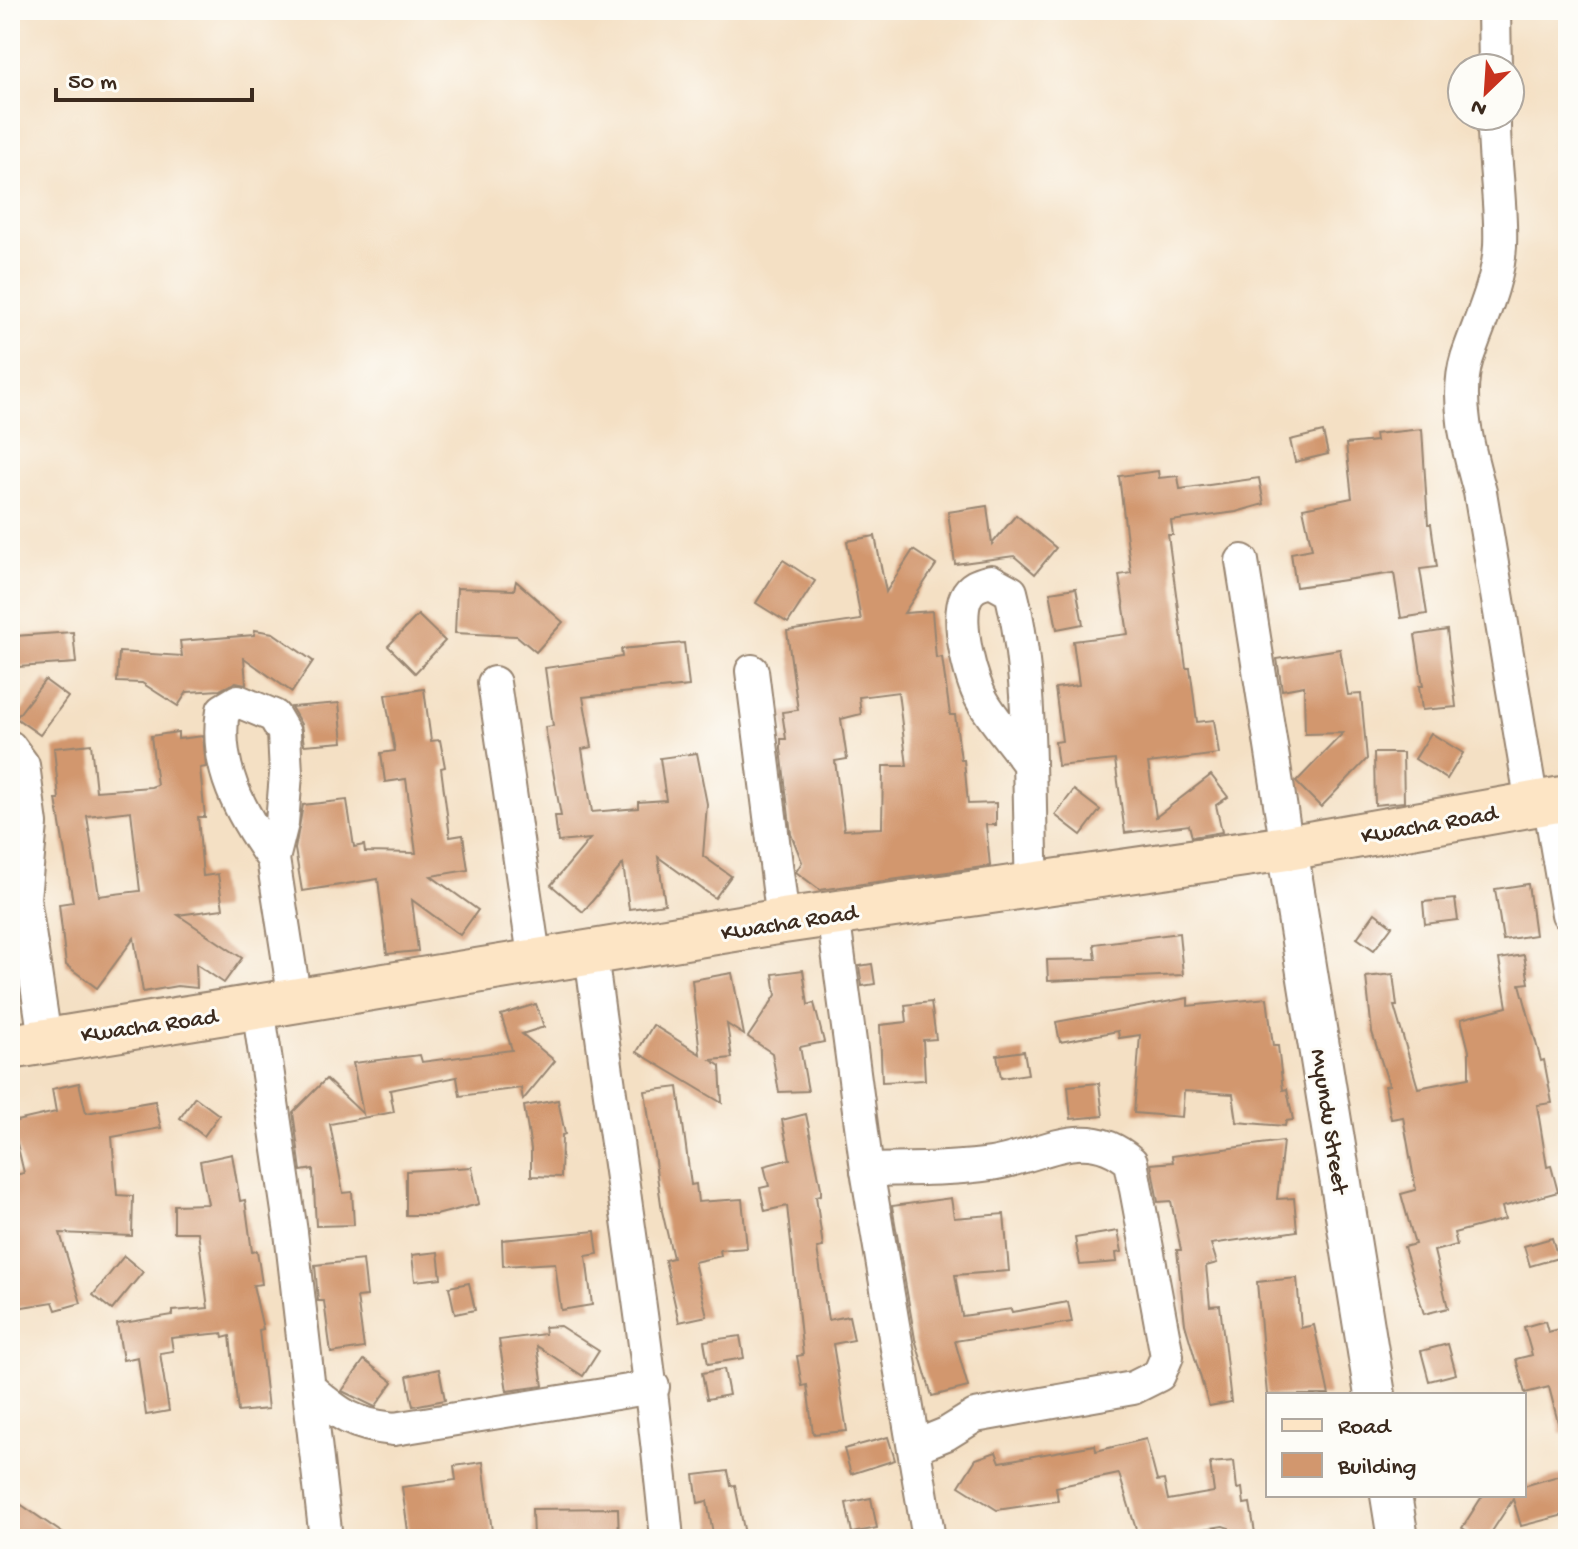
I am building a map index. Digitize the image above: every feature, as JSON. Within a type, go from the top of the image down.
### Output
[{"type":"main road","name":"Kwacha Road","points":[[27,1043],[783,921],[1287,848],[1550,801]]},
{"type":"street","points":[[1494,10],[1495,52]]},
{"type":"street","points":[[1495,132],[1500,247],[1483,322],[1466,361],[1463,400],[1468,449],[1550,801],[1568,914]]},
{"type":"street","points":[[1242,561],[1287,848]]},
{"type":"street","points":[[1026,760],[983,703],[962,629],[965,598],[975,585],[991,581],[1011,592],[1018,630],[1026,760],[1032,885]]},
{"type":"street","points":[[752,671],[783,921]]},
{"type":"street","points":[[494,683],[535,963]]},
{"type":"street","points":[[10,747],[23,765],[31,824],[17,888],[27,1043]]},
{"type":"street","name":"Myundu Street","points":[[1287,848],[1375,1393]]},
{"type":"street","points":[[273,859],[277,1004],[309,1388],[326,1539]]},
{"type":"street","points":[[833,914],[867,1170],[929,1539]]},
{"type":"street","points":[[591,954],[619,1173],[653,1387],[667,1539]]},
{"type":"street","points":[[867,1170],[994,1164],[1039,1149],[1091,1142],[1115,1148],[1131,1162],[1167,1356],[1159,1375],[1133,1388],[975,1416],[946,1434],[914,1447]]},
{"type":"street","points":[[309,1388],[329,1406],[362,1426],[394,1429],[653,1387]]},
{"type":"street","points":[[1391,1497],[1398,1539]]},
{"type":"building","points":[[1422,429],[1428,524],[1431,524],[1437,567],[1420,569],[1427,614],[1401,618],[1394,573],[1296,587],[1291,553],[1312,549],[1303,508],[1352,498],[1346,444],[1376,441],[1375,434]]},
{"type":"building","points":[[1323,432],[1328,454],[1295,462],[1290,440]]},
{"type":"building","points":[[1158,471],[1159,478],[1178,476],[1180,489],[1259,478],[1264,504],[1236,512],[1171,521],[1173,535],[1168,535],[1186,668],[1190,668],[1197,722],[1214,720],[1219,754],[1148,763],[1156,817],[1211,775],[1228,797],[1216,805],[1222,832],[1192,837],[1189,825],[1125,833],[1115,760],[1058,766],[1055,742],[1062,741],[1055,688],[1079,685],[1073,641],[1128,634],[1119,575],[1131,573],[1119,476]]},
{"type":"building","points":[[987,506],[992,544],[1016,515],[1056,548],[1035,574],[1014,556],[955,564],[948,512]]},
{"type":"building","points":[[875,536],[886,592],[913,550],[936,565],[904,613],[932,611],[936,658],[942,657],[950,715],[955,715],[961,760],[964,760],[968,804],[996,803],[996,825],[986,825],[990,866],[820,890],[796,872],[802,862],[791,834],[781,749],[781,739],[786,739],[782,712],[798,710],[787,631],[861,620],[847,541]],"holes":[[[898,692],[907,766],[883,766],[882,828],[844,830],[835,761],[847,759],[841,719],[861,714],[859,697]]]},
{"type":"building","points":[[783,560],[815,581],[788,623],[756,603]]},
{"type":"building","points":[[516,581],[563,622],[536,652],[517,636],[455,633],[457,588],[514,590]]},
{"type":"building","points":[[1076,588],[1083,624],[1057,629],[1050,592]]},
{"type":"building","points":[[418,615],[445,641],[415,673],[388,646]]},
{"type":"building","points":[[255,630],[273,633],[313,661],[292,692],[244,658],[246,684],[236,682],[220,690],[187,692],[178,706],[142,683],[117,682],[119,652],[182,656],[180,641],[254,635]]},
{"type":"building","points":[[1447,630],[1456,707],[1422,710],[1419,686],[1423,686],[1415,635]]},
{"type":"building","points":[[73,632],[76,663],[18,667],[15,636]]},
{"type":"building","points":[[684,643],[689,686],[583,697],[592,747],[582,749],[592,812],[638,808],[638,802],[666,800],[660,758],[697,753],[707,804],[703,856],[731,876],[715,898],[658,857],[665,904],[629,909],[623,864],[583,912],[551,885],[590,839],[558,842],[555,816],[561,816],[545,727],[553,726],[545,668],[622,657],[621,649]]},
{"type":"building","points":[[1340,649],[1348,695],[1361,694],[1367,759],[1321,807],[1296,782],[1343,733],[1305,734],[1304,686],[1282,690],[1277,659]]},
{"type":"building","points":[[45,680],[68,697],[40,735],[16,718]]},
{"type":"building","points":[[424,689],[431,741],[440,740],[445,767],[441,768],[450,837],[463,835],[468,870],[431,876],[478,910],[460,935],[412,900],[418,951],[387,954],[378,879],[302,891],[295,849],[303,805],[347,800],[354,847],[364,845],[365,852],[416,853],[406,779],[385,782],[381,753],[395,751],[385,695]]},
{"type":"building","points":[[339,703],[343,742],[304,745],[301,724],[291,707]]},
{"type":"building","points":[[178,732],[178,739],[203,736],[206,767],[200,768],[205,817],[198,817],[203,876],[218,874],[223,909],[178,915],[242,958],[224,983],[196,964],[197,988],[177,986],[143,992],[134,938],[97,988],[66,965],[59,904],[73,902],[56,799],[59,799],[54,748],[91,744],[96,791],[151,787],[157,785],[151,736]],"holes":[[[131,811],[140,891],[99,896],[87,816]]]},
{"type":"building","points":[[1431,733],[1463,753],[1447,779],[1415,759]]},
{"type":"building","points":[[1374,753],[1403,753],[1404,802],[1375,805]]},
{"type":"building","points":[[1074,790],[1100,810],[1081,835],[1055,815]]},
{"type":"building","points":[[1528,884],[1535,935],[1503,940],[1495,889]]},
{"type":"building","points":[[1455,899],[1458,920],[1425,924],[1423,902]]},
{"type":"building","points":[[1375,913],[1392,926],[1374,950],[1357,938]]},
{"type":"building","points":[[1179,933],[1183,975],[1048,981],[1047,960],[1096,959],[1094,944]]},
{"type":"building","points":[[1524,955],[1529,983],[1520,984],[1541,1061],[1544,1060],[1552,1103],[1537,1105],[1547,1167],[1551,1166],[1558,1192],[1502,1207],[1505,1219],[1454,1233],[1457,1245],[1434,1251],[1448,1308],[1424,1314],[1404,1247],[1415,1244],[1401,1194],[1416,1190],[1403,1117],[1391,1119],[1385,1086],[1389,1085],[1372,1032],[1366,977],[1393,974],[1397,1006],[1394,1006],[1418,1088],[1469,1078],[1469,1051],[1461,1019],[1507,1007],[1499,959]]},
{"type":"building","points":[[872,964],[875,984],[862,986],[859,966]]},
{"type":"building","points":[[803,970],[808,1005],[814,1003],[824,1042],[800,1047],[808,1091],[779,1092],[772,1053],[748,1037],[776,995],[773,974]]},
{"type":"building","points":[[732,973],[744,1035],[727,1024],[732,1058],[711,1060],[720,1066],[722,1103],[637,1052],[653,1025],[700,1054],[692,980]]},
{"type":"building","points":[[1188,998],[1188,1006],[1267,998],[1273,1046],[1278,1046],[1283,1090],[1287,1089],[1293,1120],[1286,1121],[1285,1126],[1237,1122],[1233,1094],[1184,1091],[1182,1117],[1134,1113],[1140,1035],[1119,1038],[1118,1031],[1060,1042],[1056,1022]]},
{"type":"building","points":[[931,1002],[936,1039],[923,1040],[925,1080],[882,1082],[880,1025],[907,1022],[905,1005]]},
{"type":"building","points":[[536,1004],[544,1027],[522,1034],[555,1061],[523,1100],[521,1088],[460,1096],[457,1077],[390,1090],[394,1112],[330,1124],[343,1193],[352,1192],[354,1225],[316,1226],[313,1169],[301,1171],[293,1112],[326,1079],[363,1114],[353,1063],[420,1055],[422,1062],[512,1050],[501,1015]]},
{"type":"building","points":[[1024,1051],[1028,1074],[1001,1078],[997,1055]]},
{"type":"building","points":[[79,1083],[86,1113],[155,1101],[161,1128],[112,1137],[117,1195],[133,1196],[132,1236],[60,1233],[81,1303],[56,1310],[53,1302],[10,1309],[10,1176],[24,1173],[12,1122],[56,1112],[52,1089]]},
{"type":"building","points":[[1099,1083],[1103,1116],[1071,1119],[1068,1086]]},
{"type":"building","points":[[678,1087],[691,1185],[696,1184],[698,1202],[742,1199],[747,1248],[720,1250],[721,1256],[694,1262],[707,1316],[679,1322],[665,1260],[673,1258],[662,1211],[645,1091]]},
{"type":"building","points":[[195,1097],[219,1115],[204,1136],[180,1118]]},
{"type":"building","points":[[558,1100],[565,1134],[562,1135],[561,1177],[531,1176],[531,1149],[524,1106]]},
{"type":"building","points":[[806,1114],[821,1188],[821,1195],[816,1196],[823,1247],[817,1248],[828,1320],[849,1316],[854,1340],[833,1344],[847,1431],[813,1434],[807,1385],[802,1386],[797,1356],[803,1355],[787,1206],[765,1211],[760,1188],[769,1186],[764,1166],[790,1159],[782,1120]]},
{"type":"building","points":[[1283,1141],[1277,1199],[1294,1198],[1297,1231],[1211,1244],[1217,1263],[1206,1266],[1210,1306],[1220,1305],[1231,1402],[1209,1406],[1185,1324],[1177,1250],[1181,1250],[1171,1201],[1158,1202],[1151,1164],[1173,1162],[1172,1156]]},
{"type":"building","points":[[232,1154],[240,1201],[245,1200],[252,1252],[257,1251],[262,1284],[253,1285],[263,1329],[259,1330],[268,1409],[238,1412],[230,1336],[223,1338],[222,1333],[171,1338],[173,1351],[160,1353],[169,1411],[146,1415],[138,1357],[123,1360],[117,1324],[173,1315],[173,1311],[208,1308],[198,1232],[174,1232],[174,1205],[208,1204],[200,1161]]},
{"type":"building","points":[[472,1167],[479,1204],[436,1215],[406,1215],[406,1171]]},
{"type":"building","points":[[951,1198],[954,1218],[1004,1214],[1009,1271],[955,1275],[962,1316],[1011,1309],[1012,1312],[1068,1302],[1072,1322],[955,1341],[968,1387],[932,1396],[915,1339],[892,1206]]},
{"type":"building","points":[[595,1231],[598,1254],[586,1256],[592,1305],[561,1310],[555,1263],[503,1266],[502,1240]]},
{"type":"building","points":[[1118,1231],[1122,1252],[1116,1253],[1117,1262],[1080,1265],[1075,1238]]},
{"type":"building","points":[[1552,1238],[1558,1258],[1530,1266],[1524,1246]]},
{"type":"building","points":[[438,1252],[441,1278],[415,1281],[412,1255]]},
{"type":"building","points":[[124,1256],[143,1272],[112,1310],[93,1295]]},
{"type":"building","points":[[363,1260],[367,1296],[357,1297],[364,1348],[331,1353],[324,1301],[318,1301],[315,1265]]},
{"type":"building","points":[[1297,1278],[1301,1328],[1314,1325],[1329,1393],[1267,1393],[1257,1282]]},
{"type":"building","points":[[469,1283],[475,1310],[455,1314],[449,1287]]},
{"type":"building","points":[[1545,1321],[1548,1332],[1568,1327],[1568,1434],[1561,1434],[1549,1387],[1525,1393],[1516,1359],[1532,1355],[1524,1327]]},
{"type":"building","points":[[560,1326],[599,1351],[583,1376],[537,1346],[543,1386],[507,1391],[499,1340],[545,1334],[544,1327]]},
{"type":"building","points":[[740,1336],[744,1358],[708,1364],[704,1341]]},
{"type":"building","points":[[1448,1344],[1456,1374],[1429,1381],[1421,1351]]},
{"type":"building","points":[[364,1360],[393,1382],[375,1407],[342,1391]]},
{"type":"building","points":[[439,1369],[445,1400],[413,1406],[407,1376]]},
{"type":"building","points":[[724,1369],[729,1395],[707,1399],[702,1373]]},
{"type":"building","points":[[888,1437],[895,1460],[851,1474],[844,1449]]},
{"type":"building","points":[[1146,1439],[1157,1481],[1164,1480],[1168,1500],[1214,1492],[1210,1463],[1234,1461],[1237,1489],[1242,1488],[1244,1504],[1250,1503],[1256,1539],[1231,1539],[1229,1528],[1223,1526],[1171,1534],[1173,1539],[1139,1539],[1119,1474],[1056,1487],[1058,1501],[997,1510],[959,1486],[976,1459],[996,1452],[1000,1462],[1095,1445],[1096,1451]]},
{"type":"building","points":[[483,1462],[493,1539],[409,1539],[402,1487],[456,1480],[454,1466]]},
{"type":"building","points":[[728,1471],[731,1486],[735,1485],[746,1539],[714,1539],[707,1501],[698,1503],[694,1475]]},
{"type":"building","points":[[1568,1473],[1568,1514],[1521,1526],[1513,1499],[1487,1539],[1464,1539],[1469,1532],[1462,1528],[1482,1497],[1526,1497],[1526,1485]]},
{"type":"building","points":[[10,1497],[71,1539],[10,1539]]},
{"type":"building","points":[[871,1498],[877,1528],[852,1533],[846,1503]]},
{"type":"building","points":[[618,1508],[619,1539],[533,1539],[532,1509]]}]
